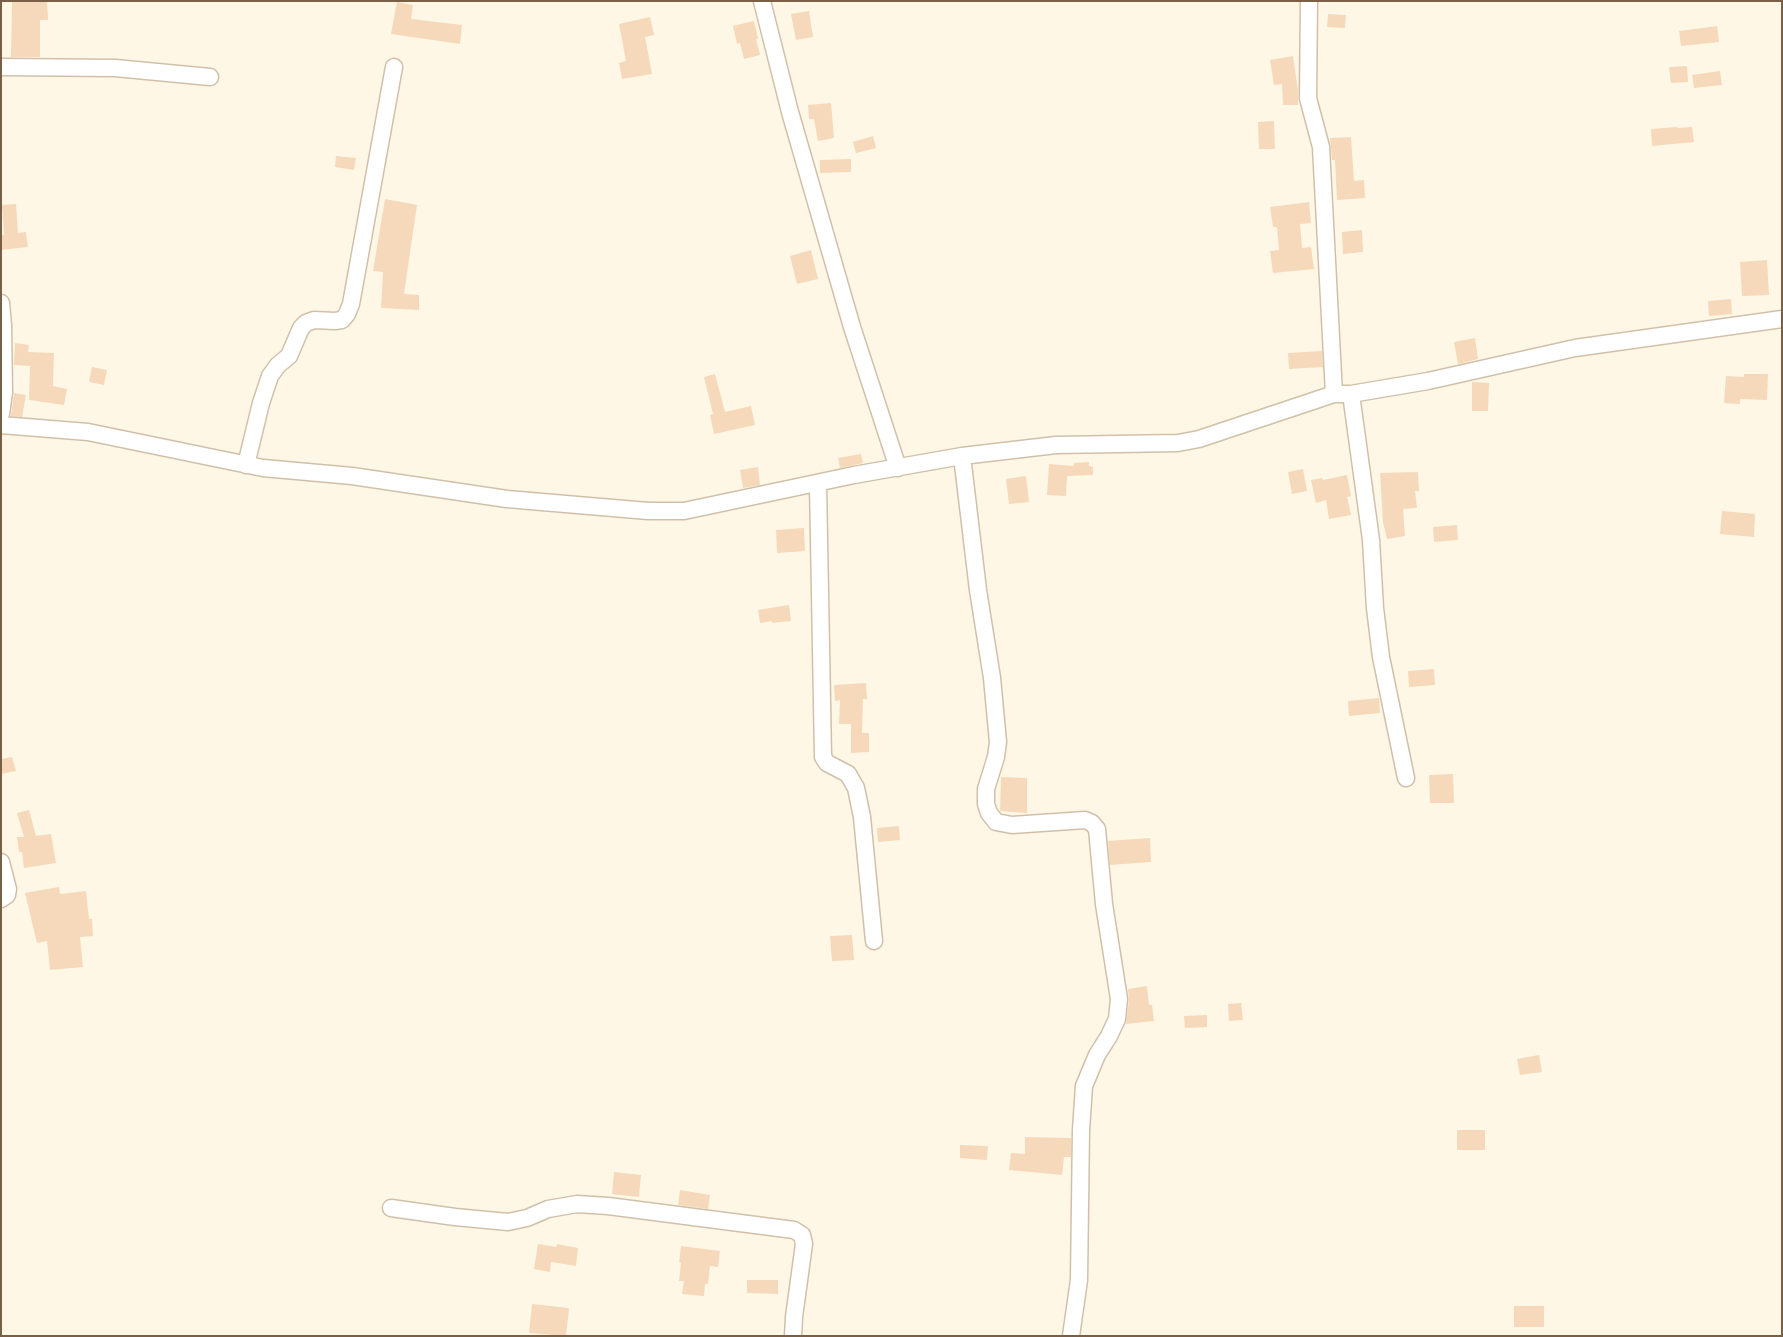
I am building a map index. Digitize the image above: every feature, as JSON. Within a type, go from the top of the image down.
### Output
[{"type":"street","points":[[762,1],[795,131],[852,327],[898,468]]},
{"type":"street","points":[[1310,1],[1308,98],[1321,147],[1334,394]]},
{"type":"street","points":[[1,67],[115,68],[210,77]]},
{"type":"street","points":[[246,465],[261,403],[270,376],[278,365],[289,356],[301,328],[306,323],[314,320],[342,320],[351,304],[394,67]]},
{"type":"street","points":[[1,303],[4,392],[1,414]]},
{"type":"street","points":[[1,426],[88,432],[246,465],[352,476],[506,499],[648,511],[684,511],[962,456],[1056,445],[1178,443],[1199,439],[1334,394],[1351,394],[1428,380],[1575,348],[1782,318]]},
{"type":"street","points":[[1351,394],[1371,540],[1375,608],[1381,657],[1406,778]]},
{"type":"street","points":[[962,456],[978,590],[992,678],[998,742],[996,757],[986,788],[986,804],[989,813],[996,822],[1012,825],[1085,820],[1092,823],[1098,829],[1104,904],[1119,999],[1117,1019],[1097,1055],[1084,1086],[1081,1130],[1079,1280],[1071,1336]]},
{"type":"street","points":[[818,484],[823,757],[827,763],[848,774],[856,788],[862,817],[874,941]]},
{"type":"street","points":[[1,862],[8,889],[7,895],[1,899]]},
{"type":"street","points":[[391,1208],[508,1222],[527,1218],[548,1209],[577,1204],[608,1206],[794,1230],[802,1235],[804,1244],[793,1336]]},
{"type":"building","points":[[12,1],[47,1],[48,20],[40,20],[40,57],[11,57]]},
{"type":"building","points":[[397,2],[413,5],[411,19],[462,25],[460,44],[391,34]]},
{"type":"building","points":[[809,11],[813,37],[796,40],[791,14]]},
{"type":"building","points":[[1328,14],[1346,15],[1345,28],[1327,27]]},
{"type":"building","points":[[650,17],[654,35],[645,37],[652,74],[622,79],[619,63],[626,61],[619,24]]},
{"type":"building","points":[[754,21],[760,55],[744,59],[740,43],[737,44],[733,26]]},
{"type":"building","points":[[1717,26],[1719,42],[1681,46],[1679,31]]},
{"type":"building","points":[[1293,56],[1298,90],[1298,105],[1283,105],[1282,84],[1274,85],[1270,60]]},
{"type":"building","points":[[1687,66],[1688,82],[1671,83],[1669,67]]},
{"type":"building","points":[[1720,71],[1722,85],[1694,88],[1692,75]]},
{"type":"building","points":[[831,103],[834,138],[818,141],[814,119],[809,119],[808,105]]},
{"type":"building","points":[[1274,121],[1275,149],[1259,149],[1258,122]]},
{"type":"building","points":[[1692,127],[1694,142],[1652,146],[1651,129]]},
{"type":"building","points":[[873,136],[876,148],[856,153],[853,142]]},
{"type":"building","points":[[1351,137],[1354,181],[1364,180],[1365,198],[1337,200],[1335,160],[1332,160],[1330,138]]},
{"type":"building","points":[[336,156],[356,158],[354,170],[335,167]]},
{"type":"building","points":[[851,159],[851,172],[820,173],[820,160]]},
{"type":"building","points":[[385,199],[417,205],[404,294],[419,295],[419,310],[381,308],[383,272],[373,271]]},
{"type":"building","points":[[1309,202],[1311,223],[1300,224],[1302,248],[1311,247],[1314,269],[1273,273],[1270,251],[1279,250],[1277,227],[1273,227],[1270,207]]},
{"type":"building","points":[[16,204],[18,233],[26,232],[28,247],[1,250],[1,235],[4,235],[2,205]]},
{"type":"building","points":[[1362,230],[1363,252],[1343,254],[1342,232]]},
{"type":"building","points":[[811,250],[818,279],[797,284],[790,256]]},
{"type":"building","points":[[1767,260],[1769,295],[1742,296],[1740,262]]},
{"type":"building","points":[[1731,299],[1732,314],[1709,316],[1708,301]]},
{"type":"building","points":[[1475,338],[1478,359],[1458,364],[1454,342]]},
{"type":"building","points":[[15,343],[29,345],[28,352],[54,353],[53,386],[67,389],[64,405],[29,400],[30,366],[14,365]]},
{"type":"building","points":[[1322,351],[1323,367],[1289,369],[1288,353]]},
{"type":"building","points":[[92,367],[107,370],[104,385],[89,382]]},
{"type":"building","points":[[715,374],[725,412],[751,406],[755,425],[714,434],[710,415],[713,414],[704,377]]},
{"type":"building","points":[[1744,374],[1768,374],[1767,400],[1740,399],[1740,404],[1724,403],[1726,376],[1744,377]]},
{"type":"building","points":[[1472,382],[1489,383],[1488,411],[1472,411]]},
{"type":"building","points":[[14,393],[26,395],[22,417],[11,416]]},
{"type":"building","points":[[861,454],[863,463],[840,468],[838,458]]},
{"type":"building","points":[[1089,462],[1089,466],[1093,467],[1093,475],[1067,476],[1066,496],[1047,495],[1049,464],[1074,466],[1074,463]]},
{"type":"building","points":[[758,467],[760,485],[743,488],[740,470]]},
{"type":"building","points":[[1303,469],[1307,491],[1292,494],[1288,472]]},
{"type":"building","points":[[1418,472],[1419,491],[1415,491],[1417,508],[1403,509],[1405,536],[1387,539],[1383,522],[1380,473]]},
{"type":"building","points":[[1347,475],[1351,496],[1347,497],[1351,515],[1329,519],[1326,500],[1316,503],[1311,480],[1322,478],[1323,480]]},
{"type":"building","points":[[1026,476],[1029,502],[1009,504],[1006,479]]},
{"type":"building","points":[[1722,511],[1755,514],[1754,537],[1720,534]]},
{"type":"building","points":[[1457,525],[1458,540],[1434,542],[1433,527]]},
{"type":"building","points":[[804,528],[805,551],[777,553],[776,530]]},
{"type":"building","points":[[789,605],[791,621],[760,623],[758,610]]},
{"type":"building","points":[[1434,669],[1435,685],[1409,687],[1408,671]]},
{"type":"building","points":[[866,683],[867,699],[863,699],[862,733],[869,733],[869,752],[851,753],[851,724],[839,724],[840,700],[835,701],[834,685]]},
{"type":"building","points":[[1379,698],[1380,713],[1349,716],[1348,701]]},
{"type":"building","points":[[12,757],[16,771],[1,774],[1,759]]},
{"type":"building","points":[[1453,774],[1454,803],[1430,803],[1429,775]]},
{"type":"building","points":[[1001,777],[1027,778],[1027,813],[1000,811]]},
{"type":"building","points":[[29,810],[36,836],[51,834],[56,863],[24,868],[22,852],[19,852],[17,837],[24,837],[17,813]]},
{"type":"building","points":[[899,826],[900,840],[878,842],[877,828]]},
{"type":"building","points":[[1150,838],[1151,862],[1110,865],[1108,841]]},
{"type":"building","points":[[59,887],[60,894],[86,891],[89,919],[92,919],[93,936],[80,937],[83,967],[50,970],[47,941],[37,943],[25,893]]},
{"type":"building","points":[[852,935],[854,960],[832,961],[830,936]]},
{"type":"building","points":[[1147,986],[1149,1005],[1152,1005],[1154,1021],[1126,1024],[1129,1000],[1128,989]]},
{"type":"building","points":[[1241,1003],[1243,1020],[1229,1021],[1228,1004]]},
{"type":"building","points":[[1207,1015],[1207,1027],[1185,1028],[1184,1016]]},
{"type":"building","points":[[1539,1055],[1542,1072],[1520,1075],[1517,1059]]},
{"type":"building","points":[[1457,1130],[1485,1130],[1485,1150],[1457,1150]]},
{"type":"building","points":[[1025,1137],[1071,1138],[1071,1157],[1064,1157],[1062,1175],[1009,1170],[1011,1153],[1025,1154]]},
{"type":"building","points":[[960,1145],[988,1146],[987,1160],[960,1158]]},
{"type":"building","points":[[614,1172],[641,1175],[639,1197],[612,1194]]},
{"type":"building","points":[[680,1190],[710,1195],[708,1209],[678,1205]]},
{"type":"building","points":[[538,1244],[556,1247],[557,1244],[578,1248],[576,1266],[551,1262],[550,1272],[534,1269]]},
{"type":"building","points":[[681,1246],[720,1251],[718,1267],[710,1266],[708,1284],[705,1284],[704,1296],[682,1294],[684,1281],[679,1281]]},
{"type":"building","points":[[747,1280],[778,1280],[778,1294],[747,1293]]},
{"type":"building","points":[[532,1304],[569,1308],[566,1336],[529,1333]]},
{"type":"building","points":[[1514,1306],[1544,1306],[1544,1327],[1514,1327]]}]
